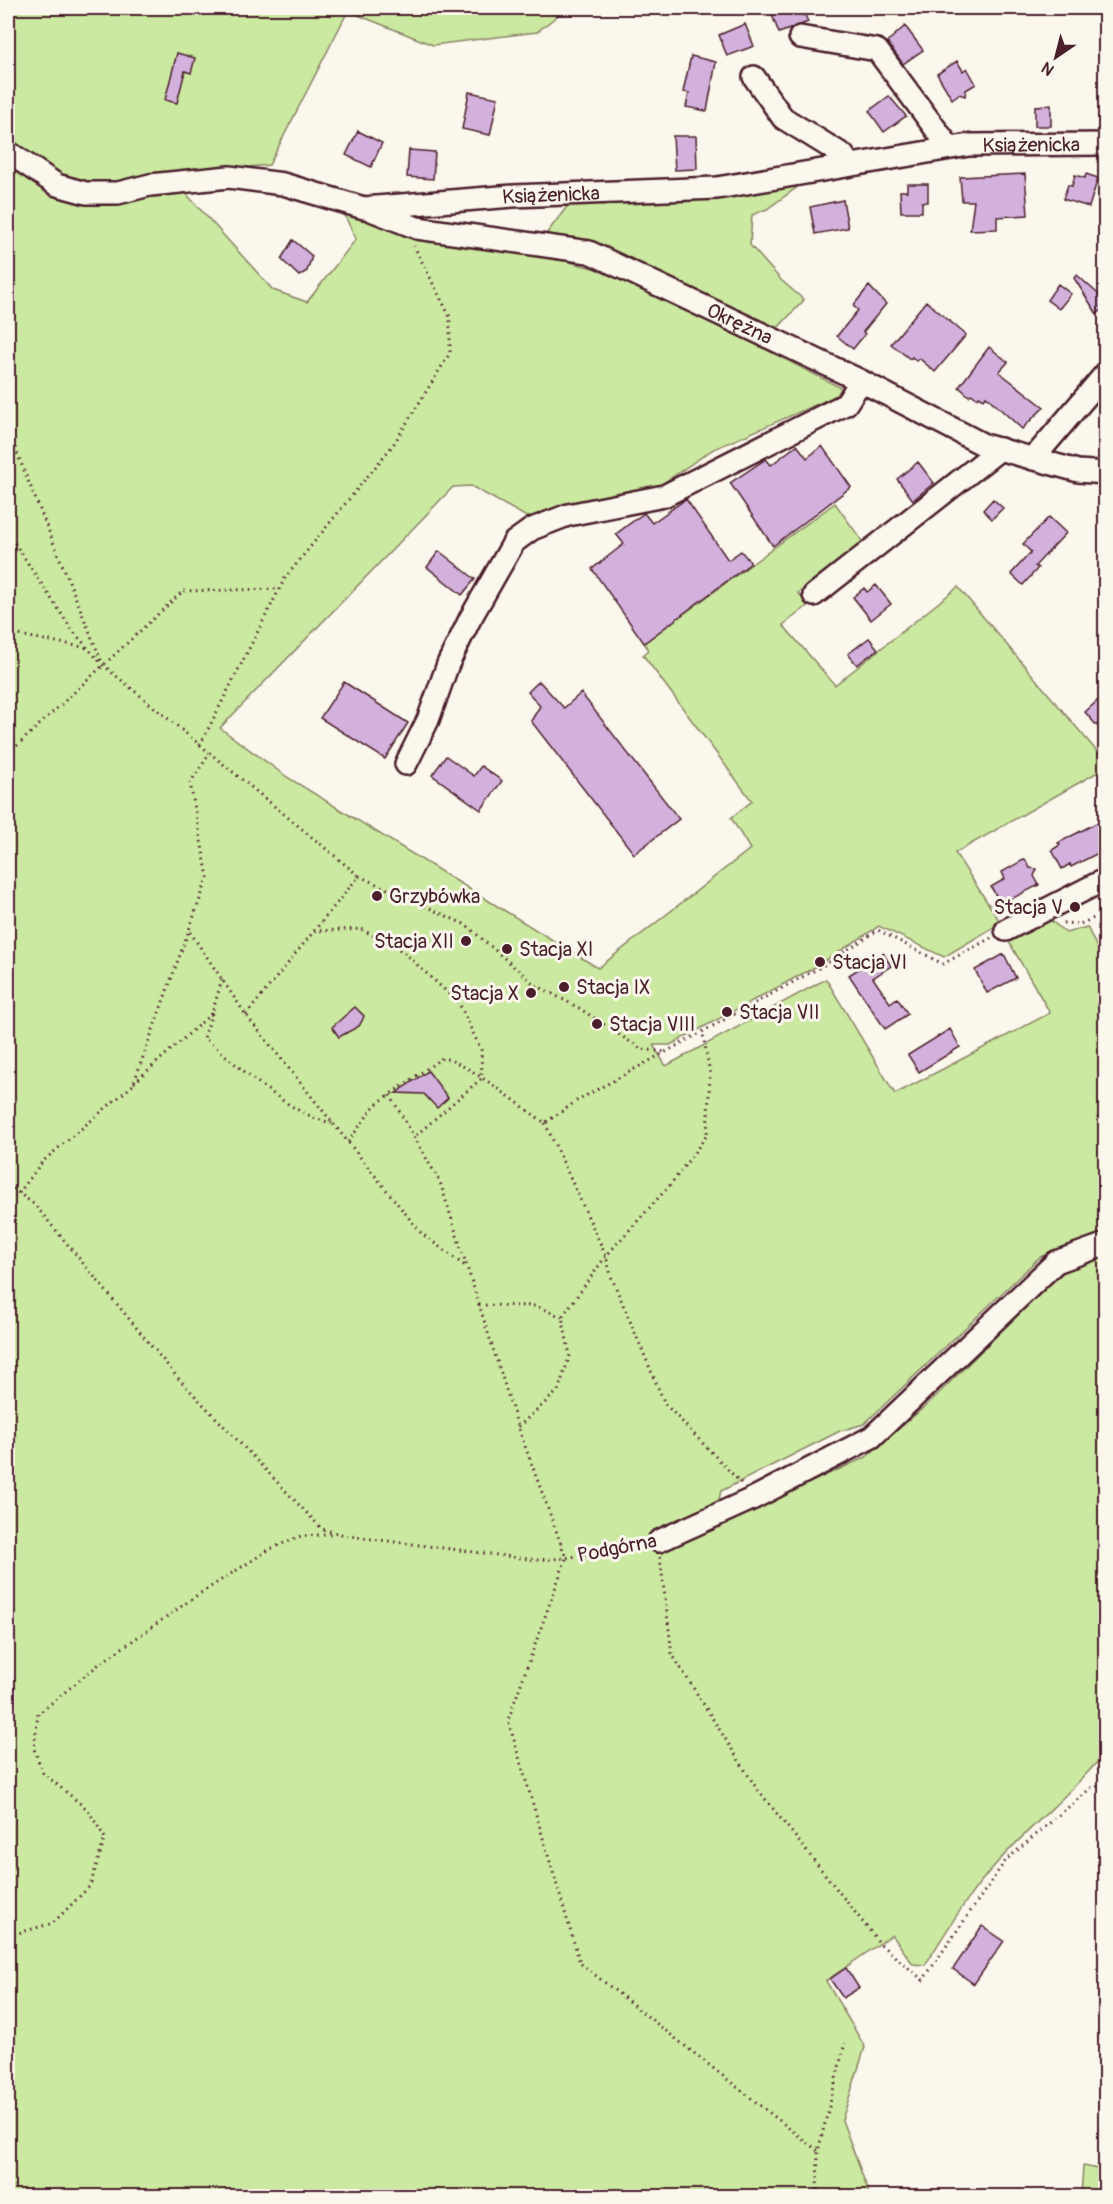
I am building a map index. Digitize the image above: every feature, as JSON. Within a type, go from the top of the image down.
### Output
[{"type":"street","points":[[800,37],[877,50],[949,147]]},
{"type":"street","points":[[754,77],[783,118],[843,155],[850,165]]},
{"type":"street","name":"Książenicka","points":[[8,152],[57,186],[86,193],[118,193],[150,185],[228,177],[283,184],[364,208],[513,196],[717,188],[949,147],[1040,143],[1106,144]]},
{"type":"street","points":[[403,224],[406,212],[414,204]]},
{"type":"street","name":"Okrężna","points":[[364,208],[403,224],[589,252],[861,381],[984,445],[1078,471],[1106,473]]},
{"type":"street","points":[[1033,459],[1106,373]]},
{"type":"street","points":[[406,764],[428,720],[461,637],[514,542],[532,529],[568,515],[664,496],[846,404],[861,381]]},
{"type":"street","points":[[814,595],[1000,449]]},
{"type":"street","points":[[1005,930],[1106,879]]},
{"type":"street","name":"Podgórna","points":[[659,1541],[754,1498],[872,1437],[1056,1262],[1106,1244]]},
{"type":"path","points":[[200,745],[285,578],[393,445],[450,353],[450,317],[403,224]]},
{"type":"path","points":[[8,431],[103,665]]},
{"type":"path","points":[[8,533],[72,630],[103,665],[359,876],[466,925],[534,984],[579,1008],[641,1049],[667,1053]]},
{"type":"path","points":[[8,754],[183,591],[279,589]]},
{"type":"path","points":[[8,633],[88,648]]},
{"type":"path","points":[[133,1084],[208,877],[190,783],[210,753]]},
{"type":"path","points":[[246,1014],[359,876]]},
{"type":"path","points":[[314,931],[361,929],[402,951],[459,1003],[482,1050],[482,1078],[414,1137]]},
{"type":"path","points":[[545,1124],[578,1100],[703,1034],[826,964],[878,930],[943,964],[1005,930]]},
{"type":"path","points":[[190,931],[246,1014],[421,1233],[467,1267]]},
{"type":"path","points":[[222,980],[204,1038],[288,1104],[315,1120],[333,1123]]},
{"type":"path","points":[[19,1193],[42,1162],[212,1013]]},
{"type":"path","points":[[518,1427],[558,1391],[570,1354],[562,1317],[606,1256],[671,1184],[707,1135],[710,1073],[703,1034]]},
{"type":"path","points":[[348,1142],[375,1106],[442,1058],[449,1059],[482,1078],[545,1124],[606,1256],[612,1276],[665,1404],[754,1498]]},
{"type":"path","name":"Podgórna","points":[[390,1095],[440,1182],[518,1427],[566,1558],[659,1541]]},
{"type":"path","points":[[8,1185],[35,1205],[178,1378],[322,1529],[339,1534],[537,1560],[566,1558],[508,1720],[580,1963],[818,2151]]},
{"type":"path","points":[[479,1305],[536,1306],[562,1317]]},
{"type":"path","points":[[8,1936],[53,1923],[90,1886],[105,1838],[88,1810],[43,1773],[34,1749],[38,1714],[98,1665],[196,1596],[270,1549],[301,1536],[339,1534]]},
{"type":"path","points":[[659,1541],[672,1654],[755,1786],[880,1945],[923,1980],[1006,1860],[1091,1788],[1106,1784]]},
{"type":"path","points":[[817,2196],[818,2151],[845,2043]]},
{"type":"green space","points":[[8,8],[567,8],[537,32],[433,45],[348,11],[269,165],[179,174],[181,188],[273,290],[307,302],[356,239],[344,214],[447,242],[539,254],[620,275],[847,391],[712,450],[653,490],[564,506],[532,520],[471,486],[453,487],[220,728],[287,777],[598,968],[750,849],[731,818],[752,801],[643,655],[649,650],[644,643],[835,503],[865,545],[798,593],[809,605],[783,625],[835,685],[958,587],[1105,761],[1105,768],[955,853],[1001,923],[944,957],[879,926],[817,966],[670,1045],[653,1045],[666,1066],[826,979],[895,1094],[1050,1013],[1009,942],[1049,919],[1066,933],[1087,927],[1105,964],[1105,1234],[1040,1257],[864,1424],[840,1431],[721,1491],[712,1527],[866,1457],[930,1402],[1059,1274],[1105,1255],[1105,1753],[986,1876],[958,1913],[925,1965],[913,1964],[892,1935],[826,1981],[865,2047],[842,2120],[870,2196],[8,2196]]},
{"type":"green space","points":[[813,176],[767,209],[752,215],[750,245],[781,280],[804,300],[772,334],[543,238],[569,204]]},
{"type":"green space","points":[[1105,2119],[1105,2196],[1081,2196],[1083,2166],[1098,2169]]},
{"type":"building","points":[[789,8],[802,8],[808,22],[779,33],[772,15]]},
{"type":"building","points":[[745,24],[754,46],[727,56],[719,35]]},
{"type":"building","points":[[905,26],[923,50],[903,64],[887,42]]},
{"type":"building","points":[[177,53],[195,58],[191,73],[185,71],[177,103],[165,100]]},
{"type":"building","points":[[691,56],[716,62],[707,111],[686,107],[689,93],[683,92]]},
{"type":"building","points":[[957,61],[963,71],[967,68],[976,84],[966,90],[965,96],[959,94],[952,99],[937,74]]},
{"type":"building","points":[[469,92],[498,98],[490,135],[462,129]]},
{"type":"building","points":[[889,96],[906,116],[884,132],[869,111]]},
{"type":"building","points":[[1051,105],[1051,126],[1035,126],[1035,106]]},
{"type":"building","points":[[358,131],[382,143],[371,167],[346,155]]},
{"type":"building","points":[[673,136],[696,136],[697,169],[675,170]]},
{"type":"building","points":[[409,150],[435,152],[433,179],[407,177]]},
{"type":"building","points":[[1025,174],[1028,215],[997,217],[997,229],[970,230],[974,201],[962,201],[960,177]]},
{"type":"building","points":[[1086,174],[1098,178],[1089,207],[1063,199],[1068,185],[1072,186],[1075,175],[1085,178]]},
{"type":"building","points":[[907,184],[928,184],[928,202],[922,202],[922,212],[901,212],[900,191],[907,191]]},
{"type":"building","points":[[843,200],[848,228],[815,234],[810,207]]},
{"type":"building","points":[[293,240],[312,256],[307,271],[299,276],[281,259]]},
{"type":"building","points":[[1077,275],[1106,301],[1106,306],[1097,314],[1074,278]]},
{"type":"building","points":[[1058,284],[1071,294],[1059,309],[1047,300]]},
{"type":"building","points":[[869,286],[886,304],[863,332],[865,334],[853,349],[837,336],[858,310],[853,306]]},
{"type":"building","points":[[926,301],[966,335],[935,372],[919,358],[916,361],[912,357],[910,359],[891,344]]},
{"type":"building","points":[[989,347],[1008,362],[999,372],[1044,407],[1022,429],[986,396],[984,399],[971,394],[969,396],[959,387]]},
{"type":"building","points":[[797,445],[807,458],[822,446],[851,487],[773,546],[730,483],[766,459],[771,465]]},
{"type":"building","points":[[918,462],[934,483],[913,500],[897,479]]},
{"type":"building","points":[[686,499],[728,560],[741,551],[751,563],[644,643],[592,569],[624,544],[616,534],[644,513],[652,523]]},
{"type":"building","points":[[993,499],[1003,508],[992,519],[983,510]]},
{"type":"building","points":[[1049,517],[1066,533],[1035,566],[1038,568],[1023,585],[1011,574],[1031,552],[1023,544]]},
{"type":"building","points":[[439,551],[475,579],[462,595],[427,567]]},
{"type":"building","points":[[876,585],[891,604],[871,620],[853,597],[864,588],[867,592]]},
{"type":"building","points":[[869,638],[878,649],[857,665],[848,654]]},
{"type":"building","points":[[539,681],[564,708],[581,693],[679,819],[634,854],[531,721],[540,706],[528,692]]},
{"type":"building","points":[[344,682],[408,723],[385,759],[320,718]]},
{"type":"building","points":[[1106,693],[1106,718],[1097,726],[1085,712]]},
{"type":"building","points":[[446,756],[474,776],[481,766],[502,781],[481,810],[432,775]]},
{"type":"building","points":[[1106,818],[1106,849],[1071,867],[1070,864],[1062,869],[1052,850],[1060,845],[1058,843]]},
{"type":"building","points":[[1025,859],[1030,868],[1037,869],[1034,876],[1039,885],[1001,904],[991,887],[1005,879],[1002,872]]},
{"type":"building","points":[[883,953],[891,966],[873,978],[890,1003],[897,998],[908,1014],[885,1029],[849,975]]},
{"type":"building","points":[[1004,954],[1016,978],[987,993],[975,970]]},
{"type":"building","points":[[355,1007],[364,1016],[362,1021],[359,1026],[339,1037],[332,1027]]},
{"type":"building","points":[[950,1029],[960,1047],[919,1072],[908,1055]]},
{"type":"building","points":[[428,1071],[448,1098],[437,1108],[424,1094],[396,1093]]},
{"type":"building","points":[[982,1926],[1004,1941],[974,1984],[953,1969]]},
{"type":"building","points":[[846,1968],[859,1988],[843,1998],[830,1979]]},
{"type":"place","name":"Grzybówka","points":[[377,896]]},
{"type":"place","name":"Stacja V","points":[[1075,907]]},
{"type":"place","name":"Stacja XII","points":[[466,941]]},
{"type":"place","name":"Stacja XI","points":[[507,949]]},
{"type":"place","name":"Stacja VI","points":[[820,962]]},
{"type":"place","name":"Stacja IX","points":[[564,987]]},
{"type":"place","name":"Stacja X","points":[[531,993]]},
{"type":"place","name":"Stacja VII","points":[[727,1012]]},
{"type":"place","name":"Stacja VIII","points":[[597,1024]]}]
